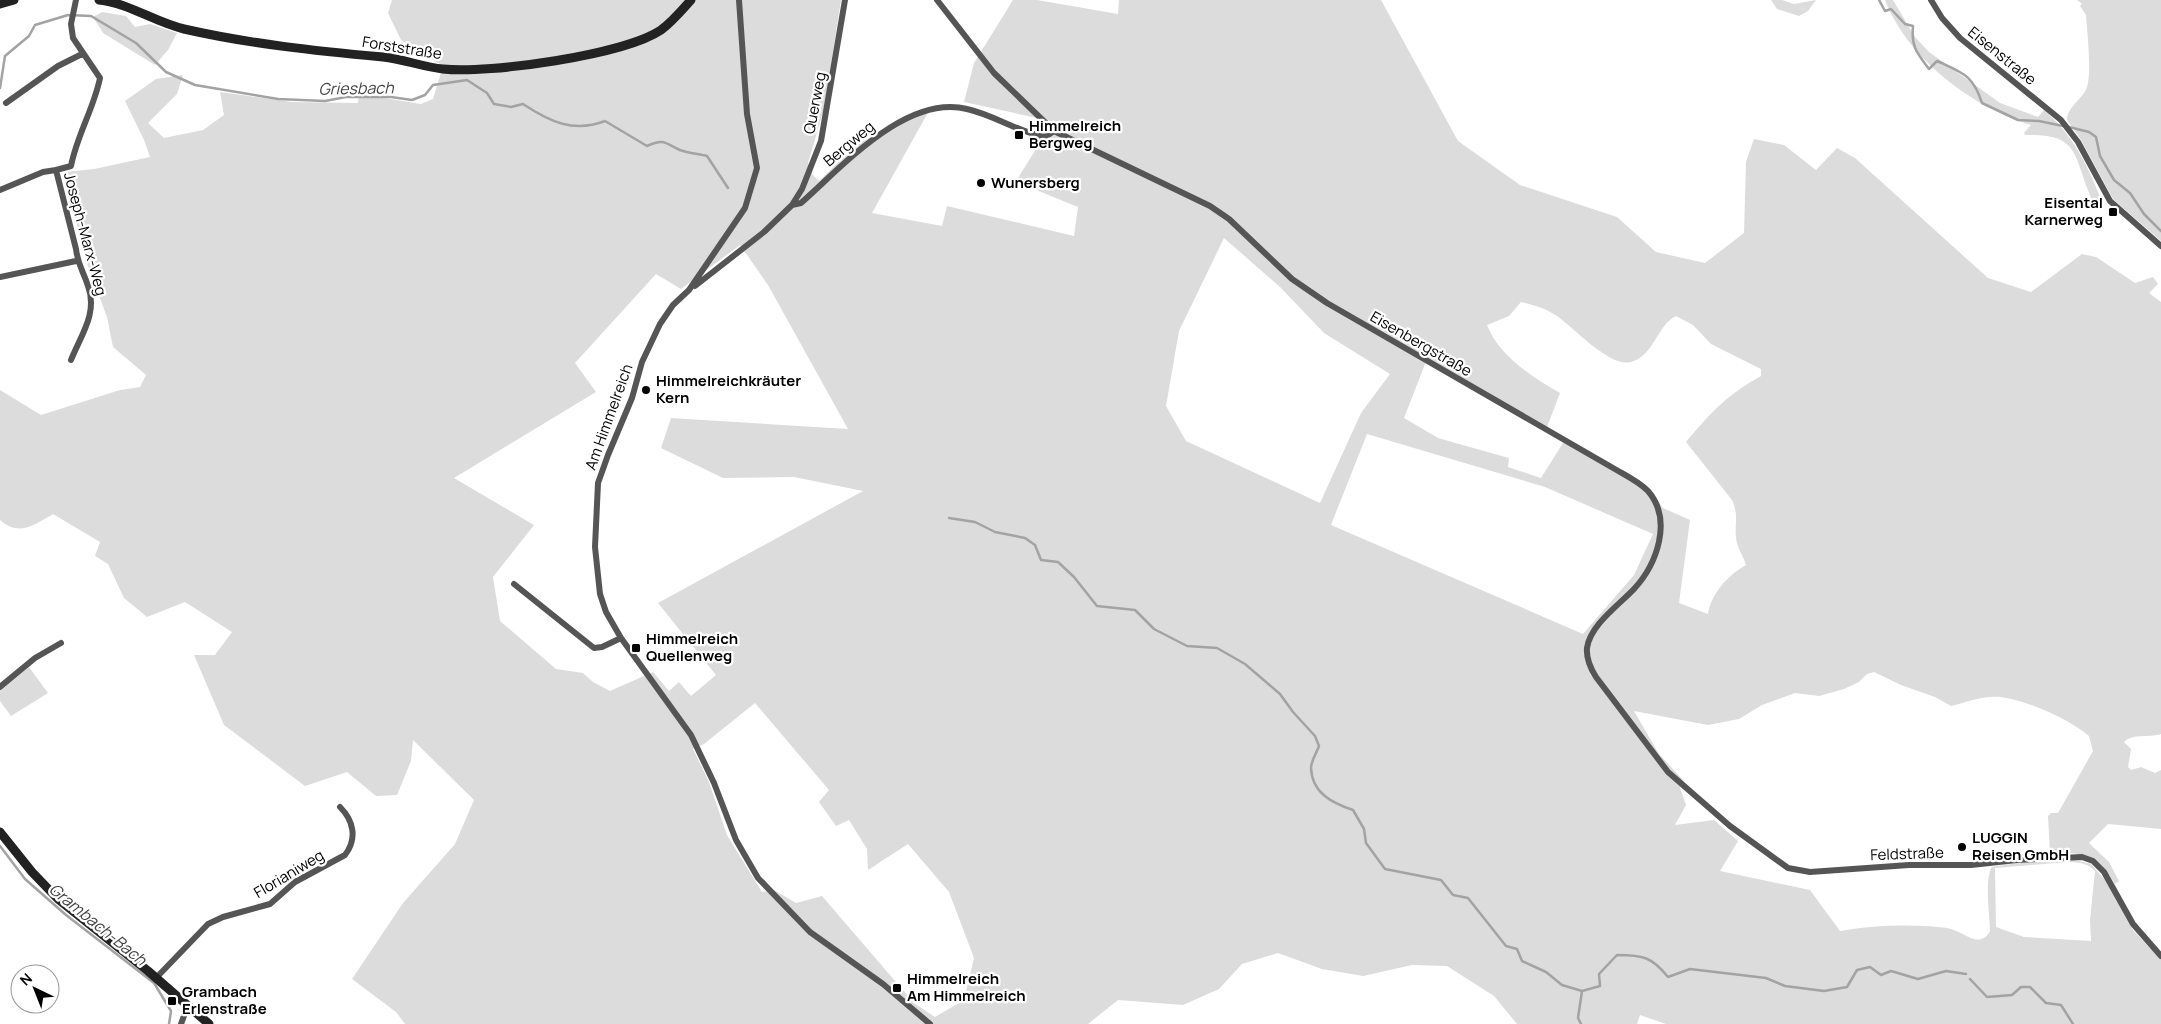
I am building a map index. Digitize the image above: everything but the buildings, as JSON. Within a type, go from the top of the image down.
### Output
[{"type":"street","points":[[0,4],[14,0]]},
{"type":"street","points":[[56,170],[71,166],[75,144],[98,88],[100,78],[73,38],[71,24],[76,0]]},
{"type":"street","name":"Forststraße","points":[[99,0],[117,2],[152,19],[184,29],[298,49],[386,57],[443,69],[472,69],[534,63],[630,44],[662,29],[690,0]]},
{"type":"street","name":"Am Himmelreich","points":[[740,0],[747,114],[758,168],[745,208],[689,290],[674,306],[650,341],[642,362],[632,398],[598,483],[595,547],[600,594],[606,612],[621,638],[691,735],[714,782],[736,840],[758,878],[810,932],[883,984],[930,1024]]},
{"type":"street","name":"Querweg","points":[[792,205],[802,189],[820,141],[845,0]]},
{"type":"street","name":"Eisenbergstraße","points":[[936,0],[994,73],[1054,130],[1210,206],[1230,220],[1292,279],[1327,303],[1620,472],[1648,491],[1656,504],[1661,520],[1660,537],[1655,554],[1635,588],[1596,628],[1587,649],[1590,667],[1596,678],[1668,772]]},
{"type":"street","name":"Eisenstraße","points":[[1931,0],[1942,18],[1960,38],[2064,125],[2072,134],[2110,201],[2161,246]]},
{"type":"street","points":[[6,103],[58,66],[82,54]]},
{"type":"street","name":"Bergweg","points":[[689,290],[764,232],[792,205],[801,203],[841,165],[890,126],[930,108],[965,108],[1046,137],[1054,130]]},
{"type":"street","name":"Joseph-Marx-Weg","points":[[0,190],[43,172],[56,170],[76,249],[76,261],[88,285],[92,310],[71,360]]},
{"type":"street","points":[[0,277],[76,261]]},
{"type":"street","points":[[514,584],[594,648],[602,647],[621,638]]},
{"type":"street","points":[[0,687],[36,658],[61,643]]},
{"type":"street","name":"Feldstraße","points":[[1668,772],[1760,850],[1781,864],[1795,870],[1810,872],[1909,864],[1971,865],[2067,856],[2089,859],[2104,872],[2132,924],[2161,956]]},
{"type":"street","name":"Florianiweg","points":[[156,978],[208,924],[224,916],[270,904],[295,882],[345,855],[352,836],[352,822],[340,807]]},
{"type":"street","points":[[0,832],[48,890],[209,1024]]},
{"type":"street","points":[[180,1024],[188,1005]]},
{"type":"shaded area","points":[[392,0],[841,0],[824,109],[808,163],[812,174],[819,181],[857,144],[930,109],[872,213],[942,226],[947,206],[1074,236],[1078,207],[1024,185],[1018,178],[1051,125],[1046,120],[964,102],[974,63],[1013,0],[1037,0],[1118,14],[1119,0],[1381,0],[1458,141],[1520,185],[1617,217],[1656,252],[1705,263],[1744,233],[1746,162],[1754,139],[1784,145],[1816,170],[1837,148],[1855,158],[1988,278],[2031,292],[2082,254],[2096,257],[2135,283],[2153,277],[2158,284],[2149,293],[2161,302],[2161,734],[2136,737],[2124,742],[2131,749],[2128,767],[2131,770],[2141,767],[2155,773],[2161,770],[2161,829],[2108,824],[2089,843],[2109,862],[2119,881],[2115,884],[2102,866],[2088,857],[2072,853],[2050,854],[2048,816],[2051,813],[2058,813],[2093,751],[2089,736],[2080,729],[2036,707],[2001,697],[1976,699],[1951,706],[1935,697],[1901,685],[1874,672],[1867,674],[1859,682],[1844,689],[1819,696],[1795,693],[1762,705],[1739,719],[1708,725],[1634,711],[1659,754],[1684,781],[1680,788],[1686,805],[1675,825],[1714,820],[1738,841],[1720,871],[1810,890],[1840,931],[1880,926],[1920,926],[1947,928],[1970,938],[1981,939],[1986,937],[1990,931],[1988,880],[1992,867],[2018,863],[2075,860],[2091,864],[2107,882],[2133,930],[2161,960],[2161,1024],[1666,1024],[1640,1015],[1637,1024],[1517,1024],[1494,996],[1447,966],[1412,965],[1363,976],[1322,969],[1278,953],[1242,964],[1219,989],[1183,1005],[1118,1000],[1088,1024],[405,1024],[396,1012],[352,979],[403,903],[455,844],[474,800],[413,740],[411,761],[397,795],[376,796],[347,772],[305,786],[224,725],[194,655],[215,655],[232,632],[185,602],[147,617],[124,598],[108,564],[95,556],[100,542],[53,514],[26,528],[14,528],[0,520],[0,390],[41,415],[120,390],[140,387],[146,375],[113,347],[107,317],[84,255],[65,172],[94,169],[150,157],[125,101],[156,79],[183,75],[177,94],[148,123],[164,138],[203,130],[224,115],[220,92],[292,102],[358,103],[359,94],[421,104],[433,99],[443,66],[401,40],[388,13]],"holes":[[[1224,238],[1280,287],[1324,333],[1390,374],[1361,413],[1320,503],[1186,441],[1166,406],[1179,331]],[[740,245],[768,285],[848,429],[671,418],[661,448],[723,478],[794,477],[863,491],[658,603],[716,675],[691,696],[679,682],[669,691],[653,672],[610,691],[593,682],[583,673],[556,669],[500,621],[493,577],[534,525],[454,478],[596,392],[575,363],[656,274],[681,289]],[[1521,302],[1526,303],[1557,316],[1592,345],[1613,359],[1631,362],[1645,354],[1664,326],[1676,316],[1693,325],[1711,344],[1761,369],[1761,376],[1738,390],[1720,405],[1686,442],[1732,500],[1736,512],[1737,543],[1746,565],[1721,586],[1713,599],[1708,614],[1679,603],[1690,520],[1663,508],[1648,487],[1639,480],[1566,438],[1541,478],[1508,467],[1509,458],[1438,438],[1404,418],[1427,359],[1547,427],[1560,393],[1528,373],[1508,356],[1492,336],[1487,325],[1509,316]],[[1367,434],[1545,487],[1653,534],[1634,575],[1583,634],[1331,525]],[[755,703],[829,790],[819,802],[836,826],[849,820],[867,849],[868,870],[908,844],[949,892],[974,958],[964,1000],[935,1017],[914,1003],[822,896],[796,903],[774,890],[762,892],[727,835],[709,782],[693,749],[704,744]],[[2071,862],[2086,865],[2095,871],[2090,920],[2091,941],[2024,937],[1996,927],[1995,868]]]},
{"type":"shaded area","points":[[1771,0],[1782,0],[1794,4],[1816,0],[1808,11],[1799,16],[1777,9]]},
{"type":"shaded area","points":[[1885,0],[1893,0],[1915,37],[1929,52],[2000,103],[2038,117],[2044,110],[2063,130],[2078,151],[2101,199],[2097,207],[2091,199],[2075,154],[2070,147],[2054,137],[2025,135],[2024,133],[2031,125],[1987,106],[1944,78],[1909,42],[1895,22]]},
{"type":"shaded area","points":[[2077,0],[2161,0],[2161,241],[2113,199],[2081,140],[2067,120],[2070,111],[2085,91],[2088,80],[2089,62],[2086,15],[2080,6],[2082,4]]},
{"type":"shaded area","points":[[102,12],[126,16],[135,27],[150,24],[177,33],[168,50],[155,65],[103,33],[93,17]]},
{"type":"shaded area","points":[[29,667],[48,693],[11,716],[0,701],[0,691]]},
{"type":"waterway","points":[[1879,0],[1885,11],[1891,9],[1905,24],[1913,26],[1914,45],[1929,69],[1937,61],[1960,72],[1975,86],[1982,103],[2018,120],[2039,121],[2063,126]]},
{"type":"waterway","name":"Griesbach","points":[[0,88],[5,56],[29,36],[35,25],[68,15],[91,16],[136,43],[166,72],[195,85],[278,99],[325,101],[346,97],[391,97],[412,100],[425,95],[433,85],[467,80],[487,93],[494,104],[511,107],[523,104],[543,116],[562,124],[573,126],[583,126],[605,121],[647,146],[657,142],[664,142],[683,151],[707,156],[728,188]]},
{"type":"waterway","points":[[2069,127],[2089,132],[2096,137],[2100,156],[2114,180],[2130,193],[2144,214],[2161,231]]},
{"type":"waterway","points":[[949,518],[975,522],[995,532],[1025,538],[1035,545],[1041,560],[1058,562],[1074,577],[1097,606],[1135,610],[1154,629],[1187,646],[1217,648],[1245,664],[1280,694],[1293,712],[1315,736],[1319,746],[1311,768],[1315,784],[1324,796],[1353,810],[1364,829],[1366,843],[1385,869],[1441,880],[1453,895],[1468,898],[1506,946],[1517,949],[1522,961],[1546,972],[1562,985],[1582,991],[1600,986],[1599,974],[1617,955],[1640,957],[1652,961],[1668,977],[1690,969],[1766,978],[1785,986],[1824,991],[1847,987],[1857,970],[1870,967],[1881,975],[1891,971],[1918,979],[1946,971],[1966,974]]},
{"type":"waterway","name":"Grambach-Bach","points":[[0,846],[25,879],[66,915],[154,983],[171,1011],[169,1024]]},
{"type":"waterway","points":[[1970,979],[1987,997],[2012,995],[2021,987],[2030,987],[2046,1003],[2061,1005],[2073,1024]]},
{"type":"waterway","points":[[1581,1024],[1578,1018],[1582,991]]},
{"type":"place","name":"Himmelreich Bergweg","points":[[1019,135]]},
{"type":"place","name":"Wunersberg","points":[[981,183]]},
{"type":"place","name":"Eisental Karnerweg","points":[[2113,212]]},
{"type":"place","name":"Himmelreichkräuter Kern","points":[[646,390]]},
{"type":"place","name":"Himmelreich Quellenweg","points":[[636,648]]},
{"type":"place","name":"LUGGIN Reisen GmbH","points":[[1962,847]]},
{"type":"place","name":"Himmelreich Am Himmelreich","points":[[897,988]]},
{"type":"place","name":"Grambach Erlenstraße","points":[[172,1001]]}]
